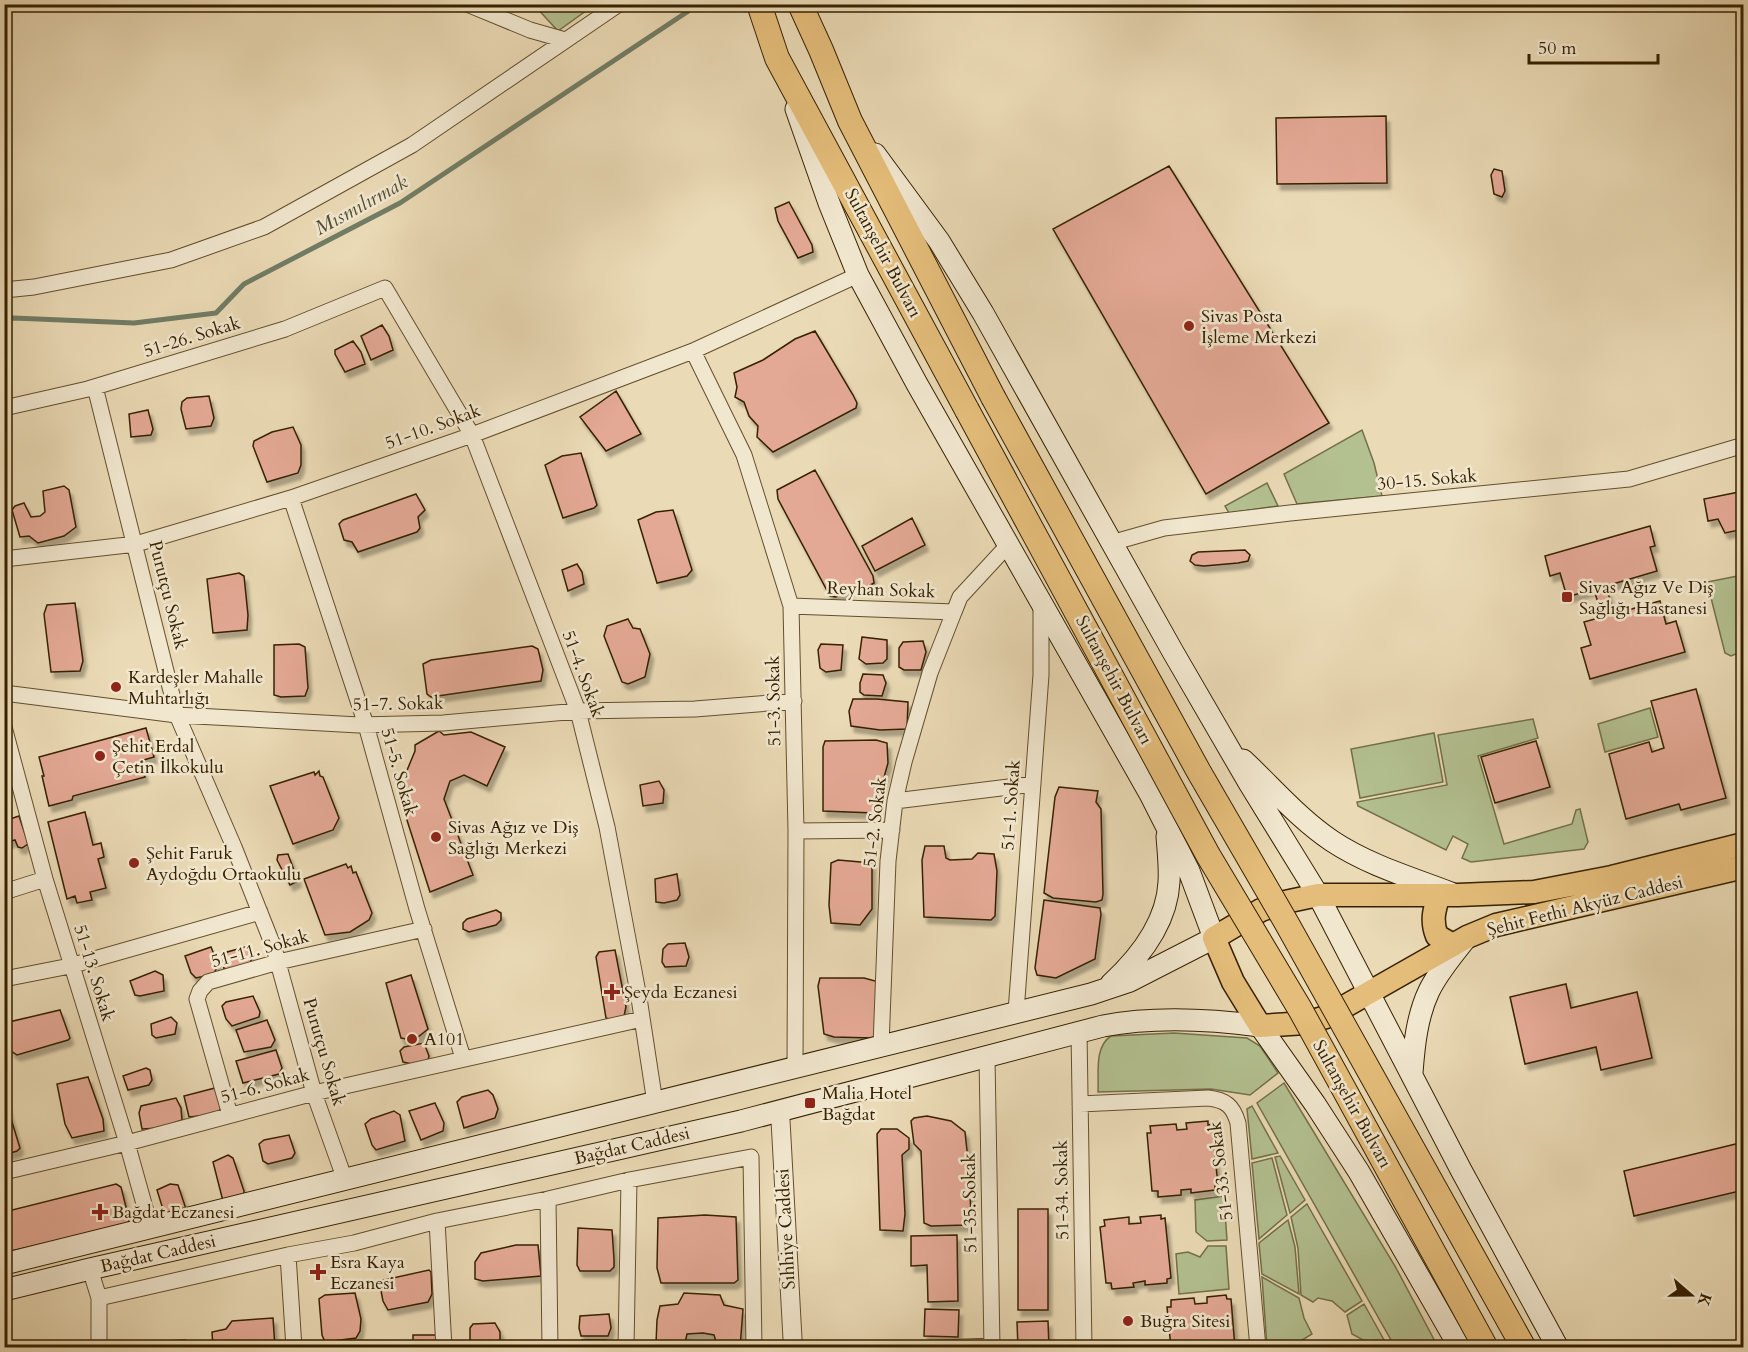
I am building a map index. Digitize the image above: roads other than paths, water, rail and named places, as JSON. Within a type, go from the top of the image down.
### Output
[{"type":"highway","name":"Sultanşehir Bulvarı","points":[[759,4],[777,58],[1208,855],[1300,1009],[1486,1347]]},
{"type":"highway","name":"Sultanşehir Bulvarı","points":[[800,4],[849,121],[993,397],[1199,772],[1286,922],[1524,1347]]},
{"type":"main road","points":[[777,58],[829,203],[858,275],[917,384],[1166,823],[1189,871],[1233,982],[1260,1026],[1316,1104],[1359,1172],[1460,1347]]},
{"type":"main road","points":[[849,121],[904,191],[983,313],[1224,741],[1318,895],[1488,1220],[1558,1347]]},
{"type":"main road","points":[[1224,741],[1306,821],[1334,842],[1448,895],[1433,916],[1433,926],[1437,936],[1460,941],[1428,992],[1414,1044],[1412,1074]]},
{"type":"main road","points":[[1105,989],[1128,967],[1143,948],[1153,934],[1164,908],[1170,876],[1166,823]]},
{"type":"main road","name":"Şehit Fethi Akyüz Caddesi","points":[[1214,938],[1261,910],[1318,895],[1509,894],[1612,877],[1743,844]]},
{"type":"main road","name":"Şehit Fethi Akyüz Caddesi","points":[[1260,1026],[1306,1023],[1326,1017],[1460,941],[1514,920],[1743,867]]},
{"type":"main road","name":"Bağdat Caddesi","points":[[4,1264],[1105,989],[1130,981],[1214,938]]},
{"type":"main road","name":"Bağdat Caddesi","points":[[4,1290],[780,1111],[1114,1024],[1150,1019],[1213,1021],[1260,1026]]},
{"type":"street","points":[[467,4],[530,30],[565,40]]},
{"type":"street","points":[[4,290],[34,287],[171,260],[264,227],[411,145],[619,4]]},
{"type":"street","name":"51-10. Sokak","points":[[4,559],[136,544],[291,498],[472,435],[693,351],[858,275]]},
{"type":"street","name":"51-26. Sokak","points":[[4,408],[95,387],[285,329],[385,288]]},
{"type":"street","name":"51-4. Sokak","points":[[385,288],[472,435],[578,711],[607,827],[655,1103]]},
{"type":"street","name":"51-3. Sokak","points":[[693,351],[744,455],[791,606],[796,831],[795,1068]]},
{"type":"street","name":"Purutçu Sokak","points":[[95,387],[177,715],[260,912],[278,962],[314,1093],[345,1180]]},
{"type":"street","name":"30-15. Sokak","points":[[1111,543],[1164,528],[1629,479],[1743,445]]},
{"type":"street","name":"51-5. Sokak","points":[[291,498],[366,725],[424,929],[464,1058]]},
{"type":"street","name":"Reyhan Sokak","points":[[791,606],[954,612],[960,597],[1009,544]]},
{"type":"street","name":"51-1. Sokak","points":[[1016,1012],[1041,675],[1041,601]]},
{"type":"street","name":"51-2. Sokak","points":[[881,1046],[888,861],[894,801],[930,673],[954,612]]},
{"type":"street","name":"51-7. Sokak","points":[[4,693],[177,715],[366,725],[443,723],[578,711],[695,709],[794,701]]},
{"type":"street","name":"51-13. Sokak","points":[[4,727],[12,783],[45,879],[70,966],[127,1143],[151,1229]]},
{"type":"street","points":[[894,801],[1033,784]]},
{"type":"street","points":[[796,831],[892,830]]},
{"type":"street","points":[[4,892],[45,879]]},
{"type":"street","points":[[4,980],[70,966],[260,912]]},
{"type":"street","name":"51-11. Sokak","points":[[230,1115],[197,999],[200,991],[208,982],[278,962],[424,929]]},
{"type":"street","name":"51-6. Sokak","points":[[4,1172],[127,1143],[314,1093],[642,1019]]},
{"type":"street","name":"51-34. Sokak","points":[[1079,1032],[1084,1347]]},
{"type":"street","name":"51-35. Sokak","points":[[987,1057],[992,1347]]},
{"type":"street","name":"51-33. Sokak","points":[[1080,1104],[1208,1098],[1221,1099],[1235,1112],[1238,1123],[1258,1347]]},
{"type":"street","name":"Sıhhiye Caddesi","points":[[780,1111],[793,1347]]},
{"type":"street","points":[[99,1298],[288,1255],[354,1243],[437,1221],[629,1180],[751,1157],[754,1347]]},
{"type":"street","points":[[626,1347],[629,1180]]},
{"type":"street","points":[[548,1199],[550,1347]]},
{"type":"street","points":[[437,1221],[444,1347]]},
{"type":"street","points":[[288,1255],[294,1347]]},
{"type":"street","points":[[90,1269],[99,1298],[99,1347]]},
{"type":"street","points":[[939,1347],[992,1347]]},
{"type":"waterway","name":"Mısmılırmak","points":[[4,320],[13,318],[134,323],[216,313],[244,284],[400,203],[699,4]]},
{"type":"waterway","name":"Mısmılırmak","points":[[1330,4],[1388,8],[1404,4]]},
{"type":"place","name":"Sivas Posta İşleme Merkezi","points":[[1189,326]]},
{"type":"place","name":"Sivas Ağız Ve Diş Sağlığı Hastanesi","points":[[1567,597]]},
{"type":"place","name":"Kardeşler Mahalle Muhtarlığı","points":[[116,687]]},
{"type":"place","name":"Şehit Erdal Çetin İlkokulu","points":[[100,756]]},
{"type":"place","name":"Sivas Ağız ve Diş Sağlığı Merkezi","points":[[436,837]]},
{"type":"place","name":"Şehit Faruk Aydoğdu Ortaokulu","points":[[134,863]]},
{"type":"place","name":"Şeyda Eczanesi","points":[[612,992]]},
{"type":"place","name":"A101","points":[[412,1039]]},
{"type":"place","name":"Malia Hotel Bağdat","points":[[810,1103]]},
{"type":"place","name":"Bağdat Eczanesi","points":[[100,1212]]},
{"type":"place","name":"Esra Kaya Eczanesi","points":[[318,1272]]},
{"type":"place","name":"Buğra Sitesi","points":[[1128,1321]]}]
